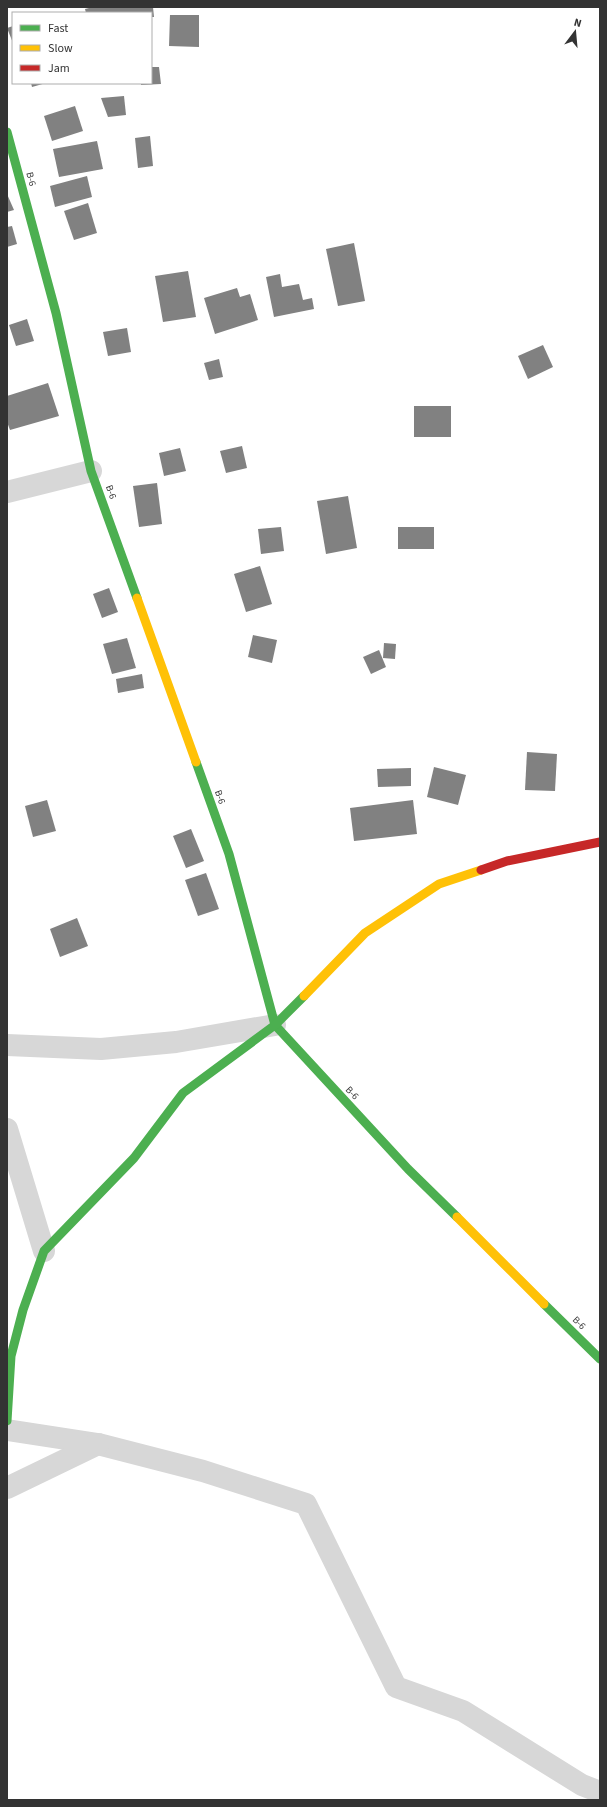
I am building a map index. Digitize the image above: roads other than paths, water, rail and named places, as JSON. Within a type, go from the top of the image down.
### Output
[{"type":"street","name":"B-6","points":[[7,132],[56,313],[91,471],[229,854],[275,1025],[408,1169],[600,1359]]},
{"type":"street","points":[[7,492],[91,471]]},
{"type":"street","points":[[7,1421],[11,1356],[23,1310],[44,1251],[134,1158],[183,1093],[275,1025],[366,933],[439,884],[507,861],[600,842]]},
{"type":"street","points":[[7,1045],[101,1049],[176,1042],[275,1025]]},
{"type":"street","points":[[7,1129],[44,1251]]},
{"type":"street","points":[[7,1430],[98,1444],[203,1471],[306,1504],[396,1687],[463,1711],[582,1785],[600,1792]]},
{"type":"street","points":[[7,1488],[98,1444]]}]
